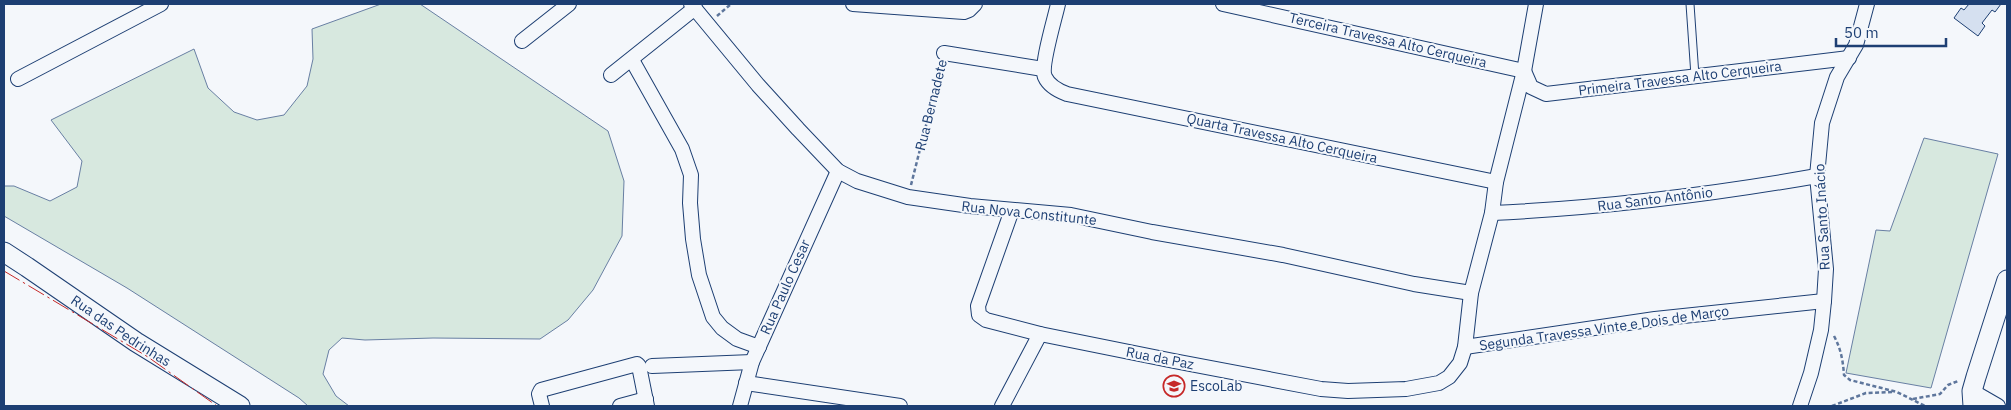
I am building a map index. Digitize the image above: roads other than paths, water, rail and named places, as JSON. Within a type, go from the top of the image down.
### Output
[{"type":"main road","name":"Rua das Pedrinhas","points":[[4,252],[136,342],[240,406]]},
{"type":"main road","points":[[1974,391],[2007,280]]},
{"type":"street","points":[[18,80],[161,4]]},
{"type":"street","points":[[522,41],[569,4]]},
{"type":"street","points":[[853,4],[964,12],[976,4]]},
{"type":"street","points":[[1043,69],[1058,4]]},
{"type":"street","name":"Terceira Travessa Alto Cerqueira","points":[[1223,4],[1524,70]]},
{"type":"street","name":"Segunda Travessa Vinte e Dois de Março","points":[[1536,4],[1524,70],[1496,182],[1492,213],[1471,293],[1465,347],[1656,319],[1824,301]]},
{"type":"street","name":"Rua Santo Inácio","points":[[1800,406],[1811,373],[1824,301],[1826,269],[1817,176],[1822,123],[1837,77],[1856,45],[1867,4]]},
{"type":"street","points":[[611,75],[632,60],[693,6]]},
{"type":"street","name":"Rua Nova Constitunte","points":[[693,6],[758,84],[838,171],[874,187],[908,197],[949,204],[1071,215],[1094,219],[1152,232],[1283,255],[1414,284],[1471,293]]},
{"type":"street","name":"Rua Bernadete","points":[[944,53],[1043,69]]},
{"type":"street","name":"Primeira Travessa Alto Cerqueira","points":[[1524,70],[1532,87],[1546,94],[1848,58]]},
{"type":"street","points":[[632,60],[682,149],[691,175],[690,203],[693,239],[700,275],[713,317],[722,328],[737,338],[759,347]]},
{"type":"street","name":"Quarta Travessa Alto Cerqueira","points":[[1043,69],[1048,81],[1058,90],[1067,94],[1496,182]]},
{"type":"street","name":"Rua Paulo Cesar","points":[[740,406],[752,362],[838,171]]},
{"type":"street","name":"Rua Santo Antônio","points":[[1492,213],[1558,210],[1641,202],[1817,176]]},
{"type":"street","name":"Rua da Paz","points":[[1012,210],[977,312],[981,318],[986,320],[1040,334],[1321,389],[1348,391],[1406,389],[1439,383],[1449,377],[1460,363],[1465,347]]},
{"type":"street","points":[[1002,406],[1040,334]]},
{"type":"street","points":[[542,406],[539,394],[541,390],[633,364],[646,366],[752,362]]},
{"type":"street","points":[[620,406],[647,402],[646,366]]},
{"type":"street","points":[[746,383],[900,406]]},
{"type":"street","points":[[1974,391],[1998,406]]},
{"type":"lane","points":[[1690,4],[1695,76]]},
{"type":"place","name":"EscoLab","points":[[1174,386]]}]
